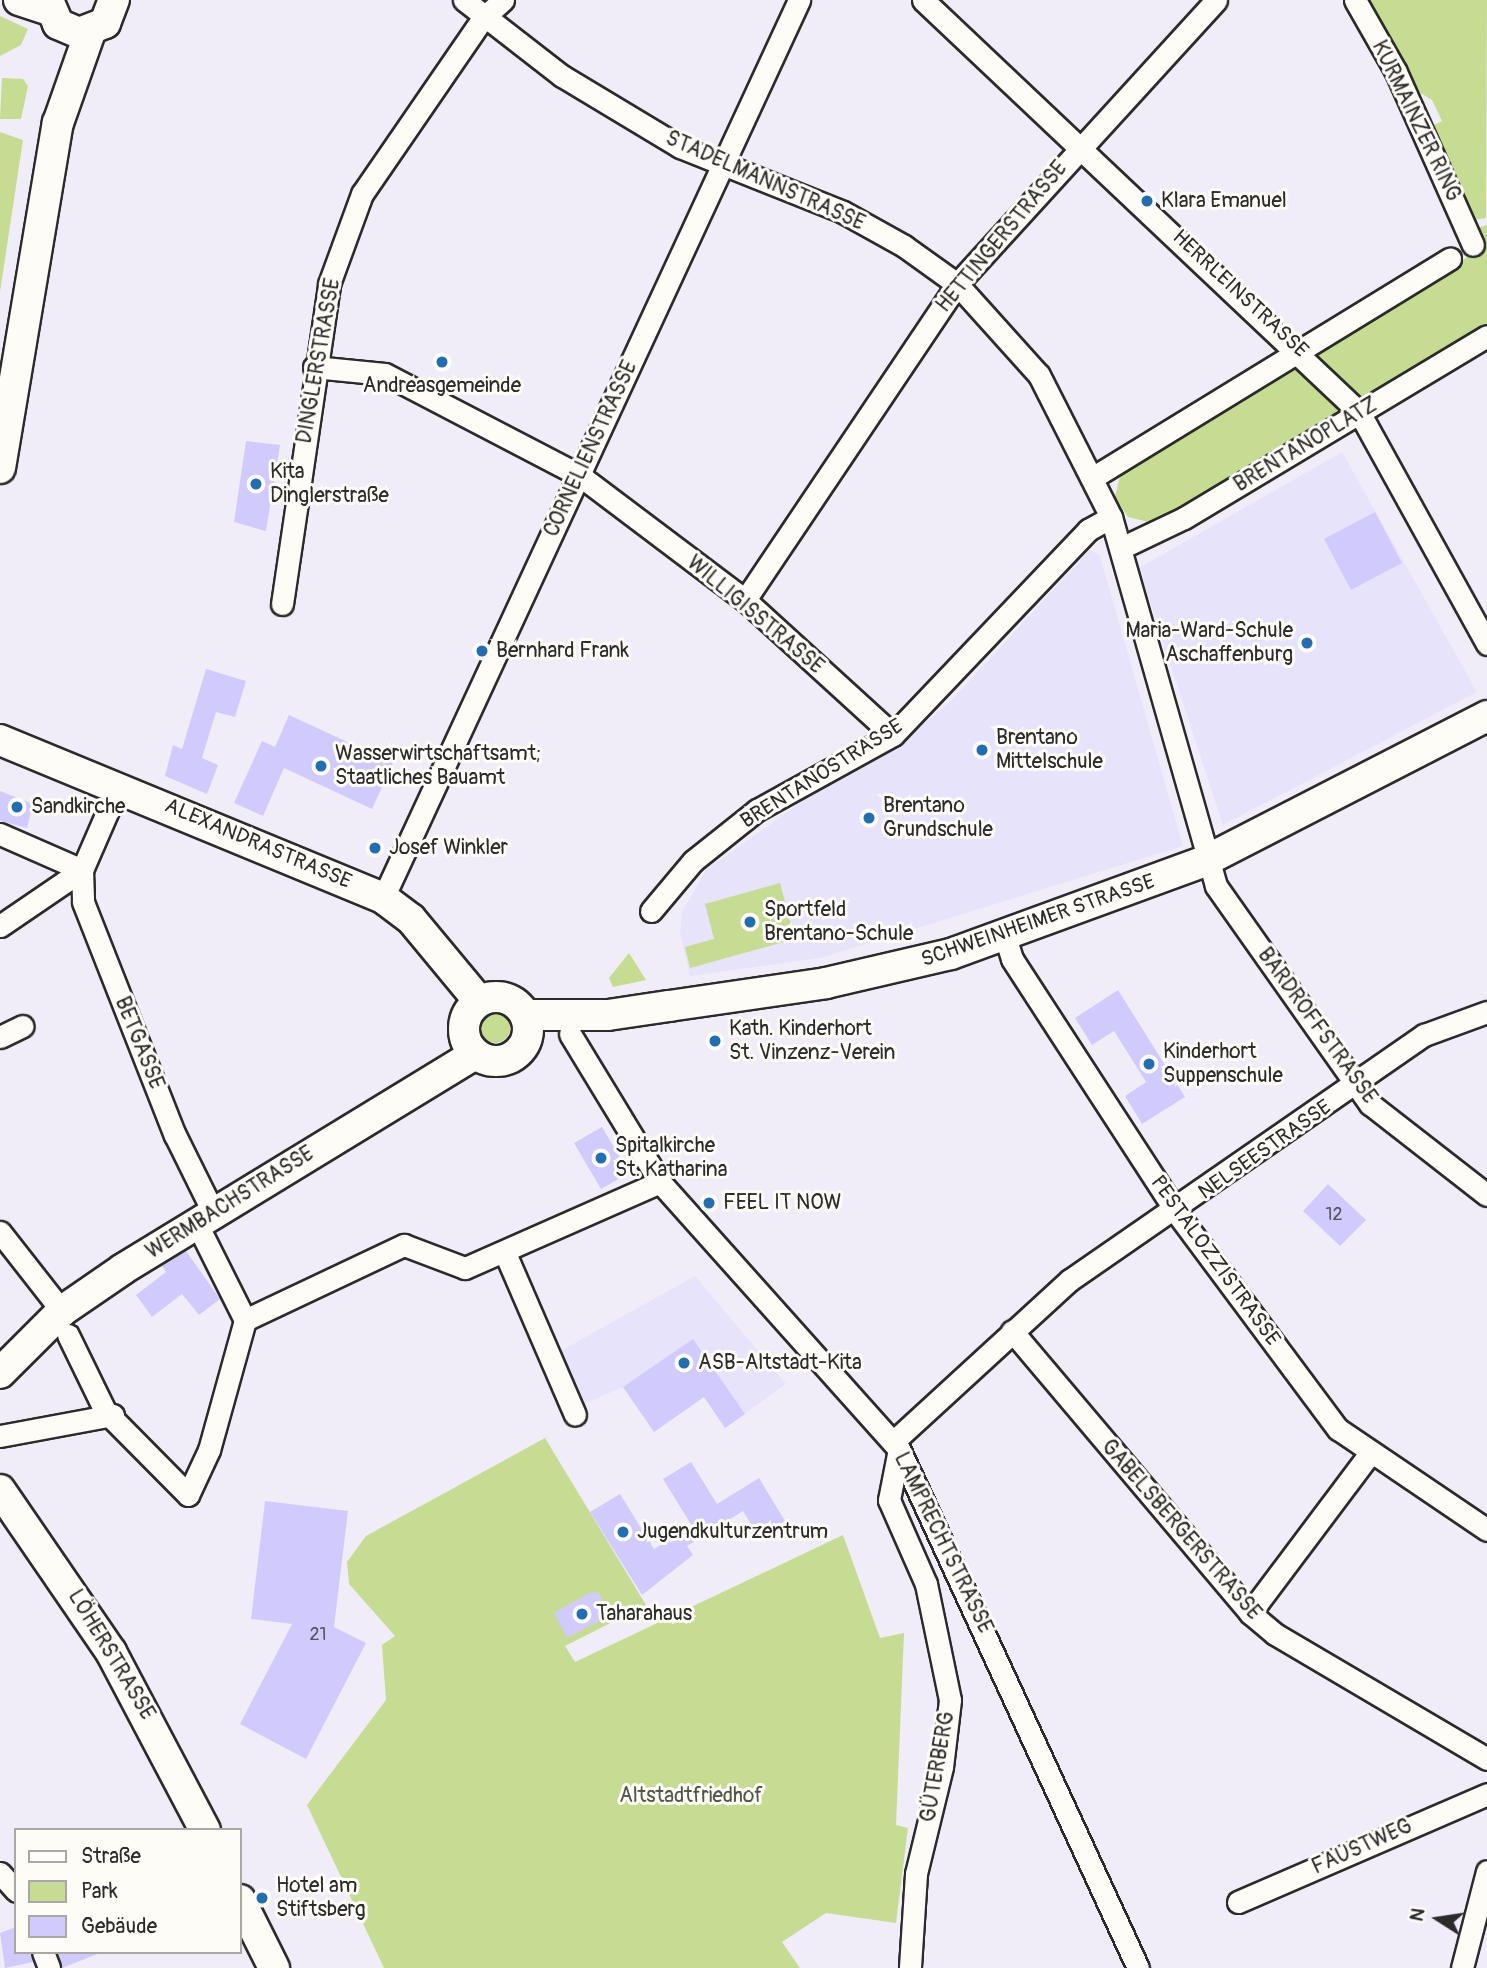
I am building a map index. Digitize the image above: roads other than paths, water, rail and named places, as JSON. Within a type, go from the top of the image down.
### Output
[{"type":"street","points":[[19,0],[52,11],[90,32]]},
{"type":"street","points":[[0,467],[58,123],[90,32],[105,23],[114,0]]},
{"type":"street","name":"STADELMANNSTRASSE","points":[[464,0],[483,18],[562,76],[723,167],[843,212],[957,284],[1040,375],[1111,517],[1205,861]]},
{"type":"street","name":"DINGLERSTRASSE","points":[[282,604],[314,367],[329,284],[362,194],[483,18],[503,0]]},
{"type":"street","name":"CORNELIENSTRASSE","points":[[383,898],[799,0]]},
{"type":"street","name":"HERRLEINSTRASSE","points":[[923,0],[1303,353],[1359,412],[1487,644]]},
{"type":"street","name":"HETTINGERSTRASSE","points":[[745,600],[957,284],[1216,0]]},
{"type":"street","name":"KURMAINZER RING","points":[[1355,0],[1396,72],[1473,245]]},
{"type":"street","points":[[52,11],[58,123]]},
{"type":"street","points":[[1092,478],[1303,353],[1450,259]]},
{"type":"street","name":"BRENTANOPLATZ","points":[[1121,548],[1184,518],[1487,336]]},
{"type":"street","name":"WILLIGISSTRASSE","points":[[314,367],[385,374],[579,475],[745,600],[893,735]]},
{"type":"street","name":"BRENTANOSTRASSE","points":[[650,911],[693,861],[757,810],[893,735],[1088,530],[1111,517]]},
{"type":"street","name":"SCHWEINHEIMER STRASSE","points":[[526,1026],[568,1025],[608,1015],[826,983],[1005,936],[1205,861],[1439,737],[1487,716]]},
{"type":"street","name":"SCHWEINHEIMER STRASSE","points":[[1439,737],[1487,735]]},
{"type":"street","name":"ALEXANDRASTRASSE","points":[[0,740],[119,785],[383,898],[411,919],[479,1001]]},
{"type":"street","points":[[0,926],[82,870],[119,785]]},
{"type":"street","points":[[0,834],[82,870]]},
{"type":"street","name":"BARDROFFSTRASSE","points":[[1205,861],[1216,886],[1370,1104],[1487,1195]]},
{"type":"street","name":"BETGASSE","points":[[82,870],[83,902],[245,1320]]},
{"type":"street","name":"PESTALOZZISTRASSE","points":[[1005,936],[1012,959],[1176,1212],[1338,1429],[1487,1530]]},
{"type":"street","points":[[505,998],[526,1026],[510,1058],[496,1062],[475,1054],[463,1030],[479,1001],[505,998]]},
{"type":"street","name":"NELSEESTRASSE","points":[[896,1446],[1012,1331],[1070,1280],[1176,1212],[1447,1022],[1487,1012]]},
{"type":"street","name":"LAMPRECHTSTRASSE","points":[[568,1025],[660,1182],[896,1446],[1138,1968]]},
{"type":"street","points":[[0,1037],[23,1026]]},
{"type":"street","name":"WERMBACHSTRASSE","points":[[0,1373],[205,1217],[475,1054]]},
{"type":"street","points":[[0,1232],[65,1323],[90,1391],[188,1495],[209,1450],[245,1320],[404,1245],[465,1268],[660,1182]]},
{"type":"street","points":[[505,1252],[575,1415]]},
{"type":"street","name":"GABELSBERGERSTRASSE","points":[[1012,1331],[1250,1613],[1275,1634],[1487,1759]]},
{"type":"street","points":[[0,1436],[113,1415]]},
{"type":"street","name":"GÜTERBERG","points":[[896,1446],[889,1500],[926,1584],[950,1700],[942,1767],[916,1874],[910,1968]]},
{"type":"street","points":[[1250,1613],[1371,1452]]},
{"type":"street","name":"LÖHERSTRASSE","points":[[0,1490],[111,1652],[204,1828]]},
{"type":"street","name":"FAUSTWEG","points":[[1238,1902],[1487,1794]]},
{"type":"street","points":[[1462,1968],[1487,1871]]},
{"type":"street","points":[[0,1873],[14,1889]]},
{"type":"street","points":[[242,1904],[274,1968]]},
{"type":"place","name":"Klara Emanuel","points":[[1147,201]]},
{"type":"place","name":"Andreasgemeinde","points":[[442,362]]},
{"type":"place","name":"Kita Dinglerstraße","points":[[256,484]]},
{"type":"place","name":"Maria-Ward-Schule Aschaffenburg","points":[[1307,643]]},
{"type":"place","name":"Bernhard Frank","points":[[482,651]]},
{"type":"place","name":"Brentano Mittelschule","points":[[982,750]]},
{"type":"place","name":"Wasserwirtschaftsamt; Staatliches Bauamt","points":[[321,766]]},
{"type":"place","name":"Sandkirche","points":[[17,807]]},
{"type":"place","name":"Brentano Grundschule","points":[[869,818]]},
{"type":"place","name":"Josef Winkler","points":[[375,848]]},
{"type":"place","name":"Sportfeld Brentano-Schule","points":[[750,922]]},
{"type":"place","name":"Kath. Kinderhort St. Vinzenz-Verein","points":[[715,1041]]},
{"type":"place","name":"Kinderhort Suppenschule","points":[[1149,1064]]},
{"type":"place","name":"Spitalkirche St. Katharina","points":[[601,1158]]},
{"type":"place","name":"FEEL IT NOW","points":[[709,1203]]},
{"type":"place","name":"ASB-Altstadt-Kita","points":[[684,1363]]},
{"type":"place","name":"Jugendkulturzentrum","points":[[623,1532]]},
{"type":"place","name":"Taharahaus","points":[[582,1614]]},
{"type":"place","name":"Hotel am Stiftsberg","points":[[262,1898]]},
{"type":"park label","name":"Altstadtfriedhof","points":[[691,1796]]}]
